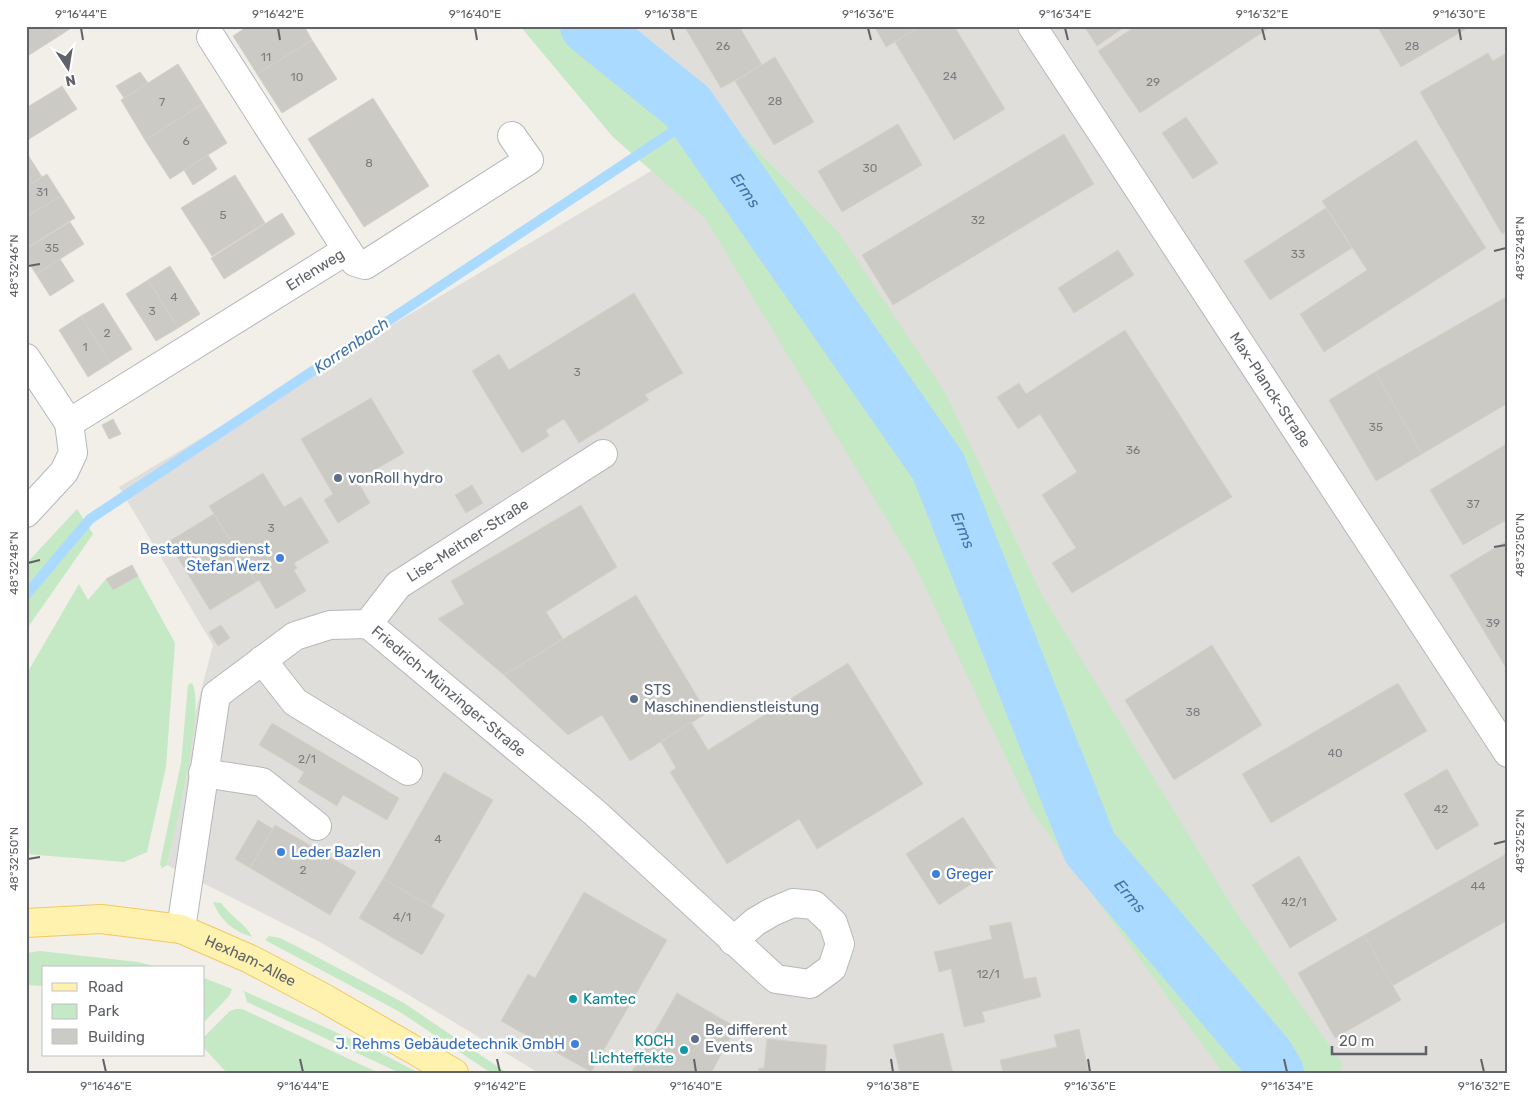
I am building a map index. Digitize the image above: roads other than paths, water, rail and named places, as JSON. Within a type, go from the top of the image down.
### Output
[{"type":"main road","name":"Hexham-Allee","points":[[26,923],[101,919],[181,929],[250,959],[322,997],[454,1073]]},
{"type":"street","name":"Max-Planck-Straße","points":[[1032,26],[1508,753]]},
{"type":"street","name":"Erlenweg","points":[[69,423],[347,250],[211,37]]},
{"type":"street","points":[[347,250],[355,262],[365,266],[528,160],[512,136]]},
{"type":"street","points":[[26,358],[69,423],[73,453],[64,472],[26,513]]},
{"type":"street","name":"Lise-Meitner-Straße","points":[[368,624],[398,585],[604,454]]},
{"type":"street","name":"Friedrich-Münzinger-Straße","points":[[181,929],[186,884],[216,695],[295,636],[330,625],[368,624],[594,812],[733,941]]},
{"type":"street","points":[[262,660],[295,702],[408,771]]},
{"type":"street","points":[[204,773],[262,782],[317,826]]},
{"type":"waterway","name":"Erms","points":[[588,26],[688,107],[938,466],[1090,848],[1266,1056],[1276,1073]]},
{"type":"waterway","name":"Korrenbach","points":[[26,595],[90,519],[695,117]]},
{"type":"place","name":"vonRoll hydro","points":[[338,478]]},
{"type":"place","name":"Bestattungsdienst Stefan Werz","points":[[280,558]]},
{"type":"place","name":"STS Maschinendienstleistung","points":[[634,699]]},
{"type":"place","name":"Leder Bazlen","points":[[281,852]]},
{"type":"place","name":"Greger","points":[[936,874]]},
{"type":"place","name":"Kamtec","points":[[573,999]]},
{"type":"place","name":"Be different Events","points":[[695,1039]]},
{"type":"place","name":"J. Rehms Gebäudetechnik GmbH","points":[[575,1044]]},
{"type":"place","name":"KOCH Lichteffekte","points":[[684,1050]]}]
